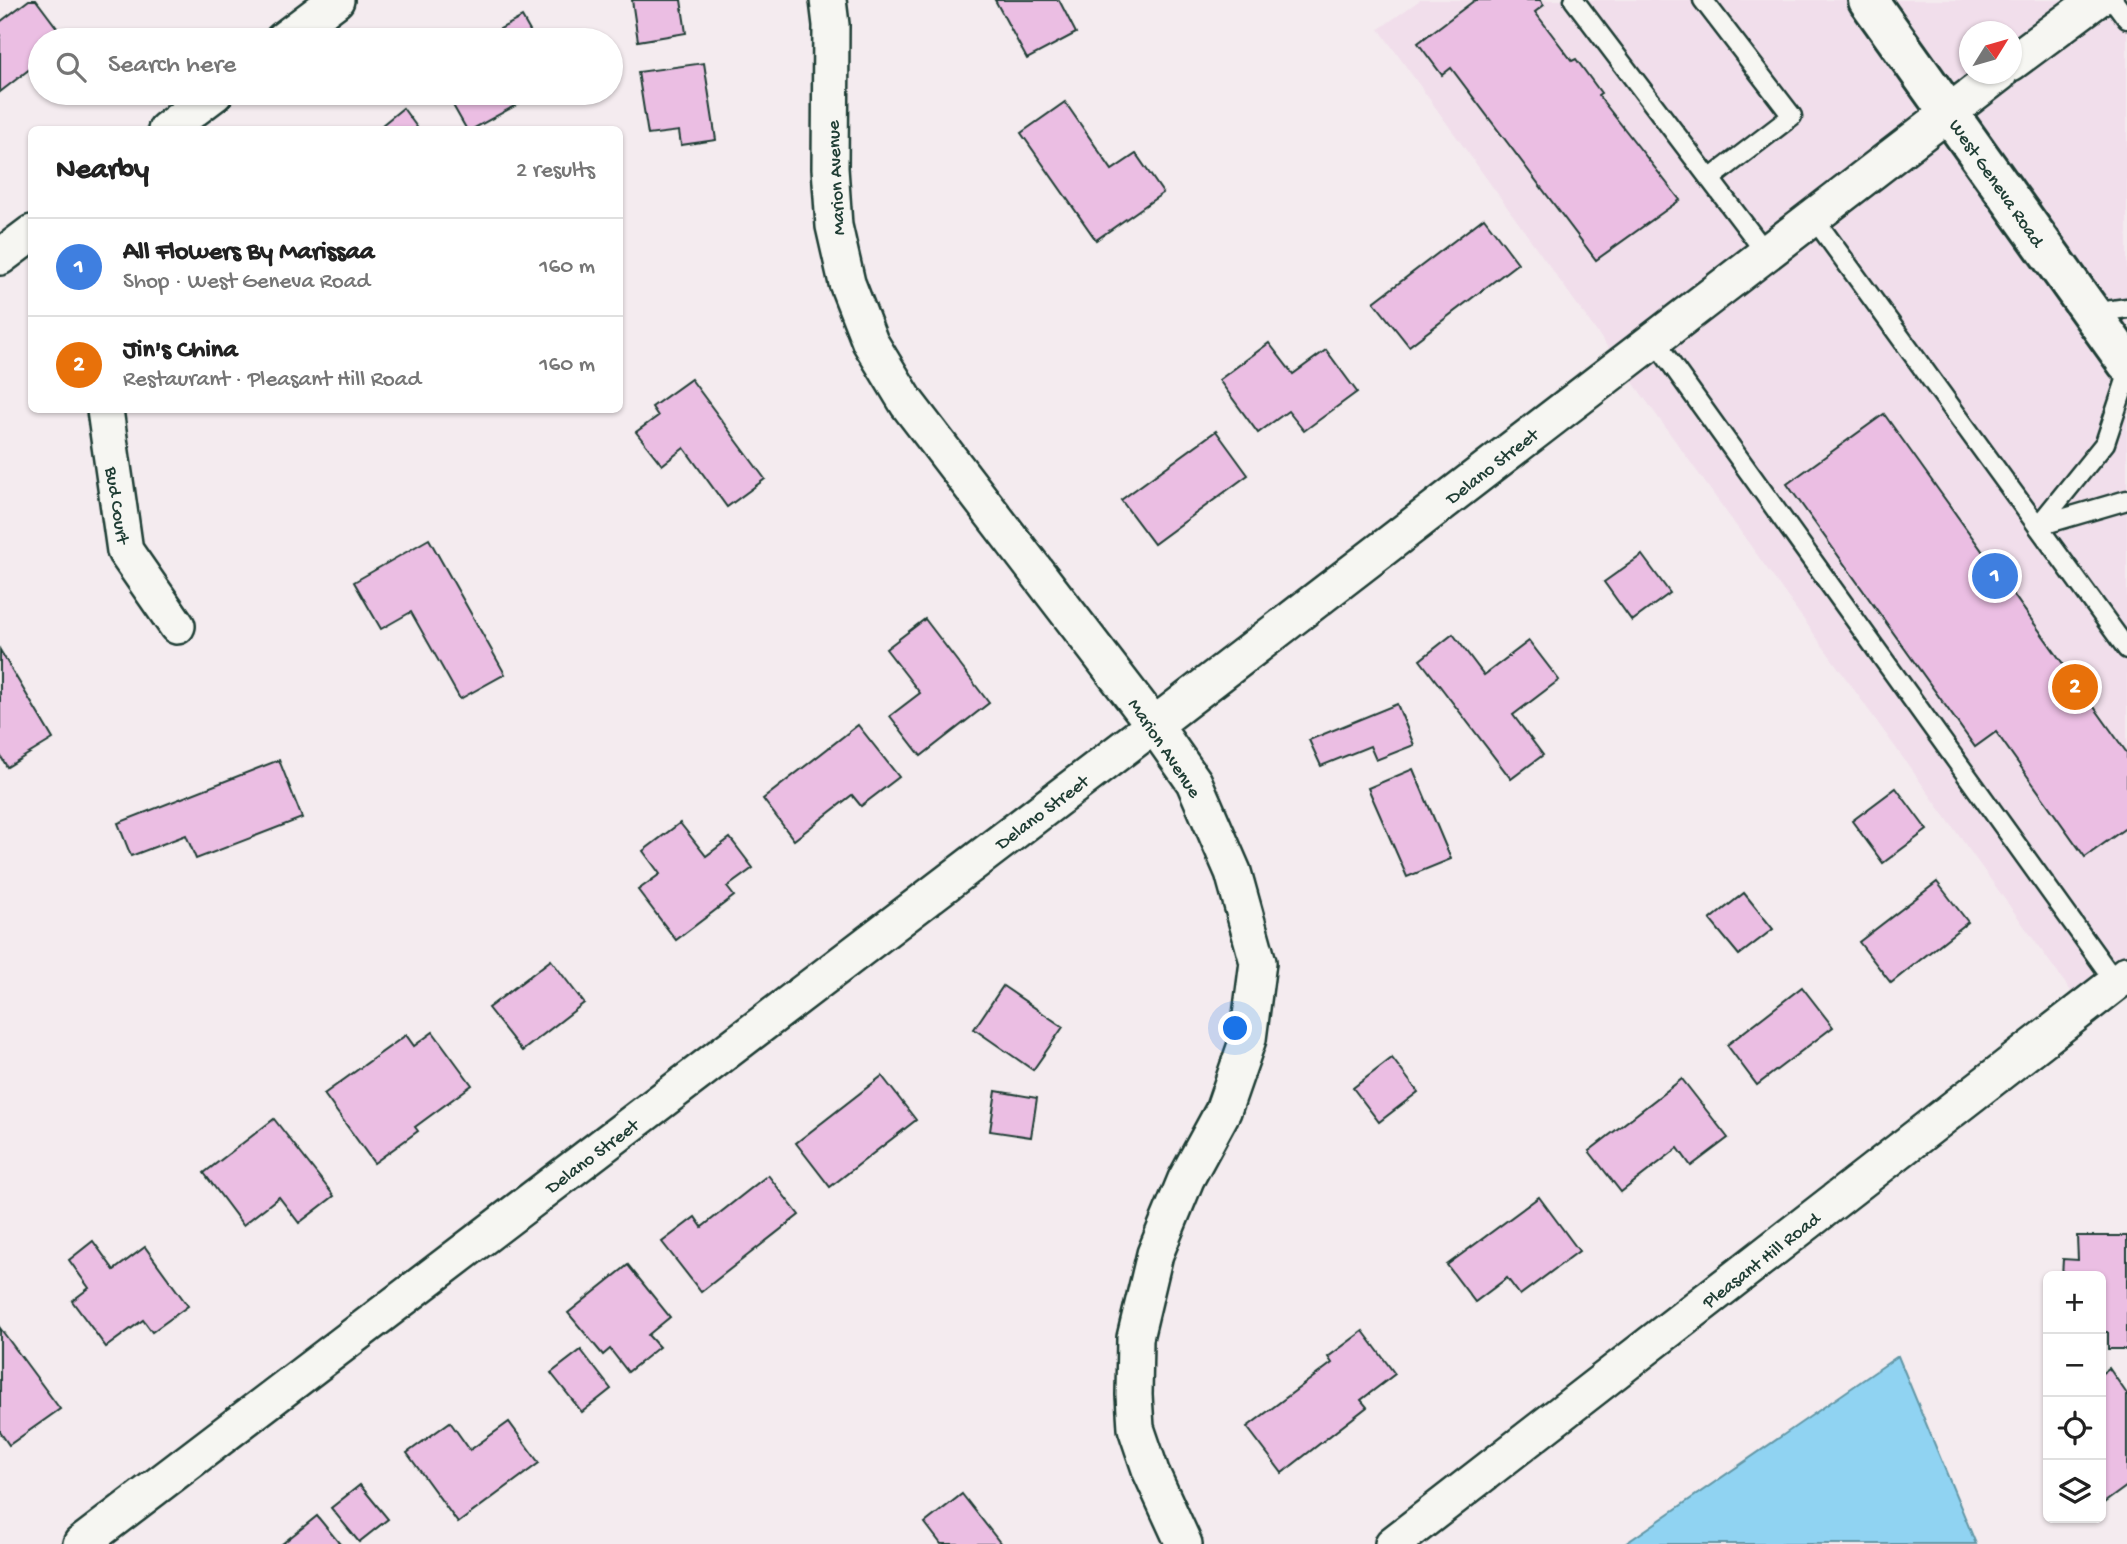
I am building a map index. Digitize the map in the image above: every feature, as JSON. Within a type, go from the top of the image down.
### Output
[{"type":"main road","name":"West Geneva Road","points":[[1868,0],[1949,113],[2109,311],[2127,363]]},
{"type":"street","points":[[299,28],[336,0]]},
{"type":"street","name":"Marion Avenue","points":[[828,0],[831,24],[830,168],[834,226],[847,283],[870,342],[907,403],[1154,725],[1194,782],[1233,872],[1258,962],[1248,1040],[1223,1111],[1186,1179],[1155,1254],[1135,1338],[1133,1395],[1136,1427],[1151,1472],[1184,1544]]},
{"type":"street","points":[[2022,53],[2076,6]]},
{"type":"street","name":"Delano Street","points":[[81,1544],[1154,725],[1985,84]]},
{"type":"street","points":[[171,126],[199,105]]},
{"type":"street","points":[[0,257],[28,236]]},
{"type":"street","name":"Bud Court","points":[[105,413],[125,551],[177,626]]},
{"type":"street","name":"Pleasant Hill Road","points":[[1393,1544],[2122,978]]},
{"type":"lane","points":[[1574,0],[1766,253]]},
{"type":"lane","points":[[1703,0],[1792,117],[1710,179]]},
{"type":"lane","points":[[2113,0],[2127,19]]},
{"type":"lane","points":[[1814,217],[2127,649]]},
{"type":"lane","points":[[1654,340],[2122,978]]},
{"type":"lane","points":[[2038,526],[2105,443],[2127,377]]},
{"type":"lane","points":[[2038,526],[2127,500]]},
{"type":"shaded area","points":[[1420,0],[1851,0],[2127,384],[2127,960],[2075,997],[1379,29]]},
{"type":"shaded area","points":[[1883,0],[2127,0],[2127,342]]},
{"type":"water","points":[[1898,1356],[1976,1544],[1625,1544]]},
{"type":"building","points":[[29,0],[36,0],[57,28],[28,28],[28,70],[0,92],[0,22]]},
{"type":"building","points":[[632,0],[681,0],[686,33],[638,41]]},
{"type":"building","points":[[995,0],[1059,0],[1076,33],[1027,59]]},
{"type":"building","points":[[1475,0],[1540,0],[1544,5],[1535,12],[1572,61],[1576,59],[1601,93],[1598,95],[1680,200],[1596,260],[1451,68],[1442,75],[1418,43]]},
{"type":"building","points":[[522,17],[528,28],[502,28]]},
{"type":"building","points":[[704,63],[716,140],[681,145],[679,131],[648,135],[638,72]]},
{"type":"building","points":[[1065,102],[1112,170],[1136,154],[1163,193],[1096,240],[1021,133]]},
{"type":"building","points":[[453,105],[516,105],[478,126],[465,126]]},
{"type":"building","points":[[403,108],[416,126],[381,126]]},
{"type":"building","points":[[1484,218],[1518,263],[1409,346],[1374,302]]},
{"type":"building","points":[[1269,343],[1293,374],[1326,350],[1357,392],[1304,431],[1288,411],[1258,433],[1219,380]]},
{"type":"building","points":[[691,379],[765,479],[727,507],[684,448],[662,465],[636,432],[658,416],[652,407]]},
{"type":"building","points":[[1884,414],[2127,753],[2127,827],[2085,857],[1996,732],[1975,747],[1787,484]]},
{"type":"building","points":[[1216,431],[1248,475],[1154,544],[1121,500]]},
{"type":"building","points":[[429,539],[505,674],[460,699],[411,612],[381,629],[354,582]]},
{"type":"building","points":[[1642,555],[1670,593],[1632,621],[1604,582]]},
{"type":"building","points":[[925,619],[989,703],[921,756],[890,716],[920,693],[886,649]]},
{"type":"building","points":[[1453,634],[1484,675],[1529,641],[1559,680],[1513,715],[1543,755],[1511,779],[1420,660]]},
{"type":"building","points":[[0,650],[53,739],[7,767],[0,755]]},
{"type":"building","points":[[1397,704],[1414,745],[1376,760],[1370,746],[1321,766],[1309,740]]},
{"type":"building","points":[[858,725],[899,777],[861,806],[852,795],[794,840],[763,799]]},
{"type":"building","points":[[279,760],[302,818],[196,859],[186,835],[131,856],[118,823]]},
{"type":"building","points":[[1413,769],[1451,859],[1407,877],[1368,788]]},
{"type":"building","points":[[1896,788],[1927,830],[1883,863],[1852,821]]},
{"type":"building","points":[[680,823],[706,856],[730,838],[753,868],[727,887],[734,896],[676,940],[638,890],[660,874],[643,851]]},
{"type":"building","points":[[1937,882],[1968,922],[1891,983],[1859,942]]},
{"type":"building","points":[[1744,893],[1773,929],[1739,955],[1710,920]]},
{"type":"building","points":[[551,960],[584,1003],[522,1051],[488,1008]]},
{"type":"building","points":[[1003,986],[1063,1027],[1033,1070],[974,1029]]},
{"type":"building","points":[[1802,987],[1833,1027],[1757,1085],[1727,1045]]},
{"type":"building","points":[[433,1032],[472,1085],[415,1127],[418,1131],[374,1163],[324,1094],[406,1035],[414,1046]]},
{"type":"building","points":[[1392,1058],[1418,1092],[1379,1122],[1353,1088]]},
{"type":"building","points":[[882,1076],[916,1120],[830,1187],[796,1143]]},
{"type":"building","points":[[1682,1079],[1728,1138],[1691,1166],[1678,1148],[1621,1192],[1589,1151]]},
{"type":"building","points":[[996,1091],[1037,1098],[1031,1137],[990,1131]]},
{"type":"building","points":[[274,1119],[334,1196],[299,1223],[279,1197],[243,1225],[204,1173]]},
{"type":"building","points":[[768,1175],[799,1215],[701,1292],[662,1242],[695,1217],[702,1227]]},
{"type":"building","points":[[1539,1197],[1579,1251],[1520,1295],[1507,1278],[1475,1302],[1447,1265]]},
{"type":"building","points":[[2077,1236],[2127,1236],[2127,1349],[2108,1349],[2106,1271],[2062,1271],[2063,1259],[2078,1260]]},
{"type":"building","points":[[93,1241],[114,1270],[145,1247],[188,1306],[152,1332],[143,1320],[106,1347],[72,1301],[89,1288],[69,1260]]},
{"type":"building","points":[[628,1265],[670,1317],[648,1335],[659,1347],[628,1372],[610,1349],[603,1355],[568,1313]]},
{"type":"building","points":[[0,1328],[60,1409],[9,1445],[0,1432]]},
{"type":"building","points":[[1363,1331],[1395,1374],[1361,1400],[1367,1407],[1282,1473],[1247,1427],[1332,1363],[1328,1357]]},
{"type":"building","points":[[581,1350],[611,1389],[582,1412],[551,1373]]},
{"type":"building","points":[[2109,1368],[2127,1394],[2127,1486],[2106,1501],[2106,1397],[2106,1370]]},
{"type":"building","points":[[450,1422],[470,1450],[509,1422],[539,1463],[458,1523],[407,1453]]},
{"type":"building","points":[[360,1485],[388,1519],[359,1542],[331,1508]]},
{"type":"building","points":[[962,1494],[1001,1544],[941,1544],[925,1523]]},
{"type":"building","points":[[317,1516],[340,1544],[282,1544]]},
{"type":"place","name":"All Flowers By Marissaa","points":[[1995,576]]},
{"type":"place","name":"Jin's China","points":[[2075,687]]}]
